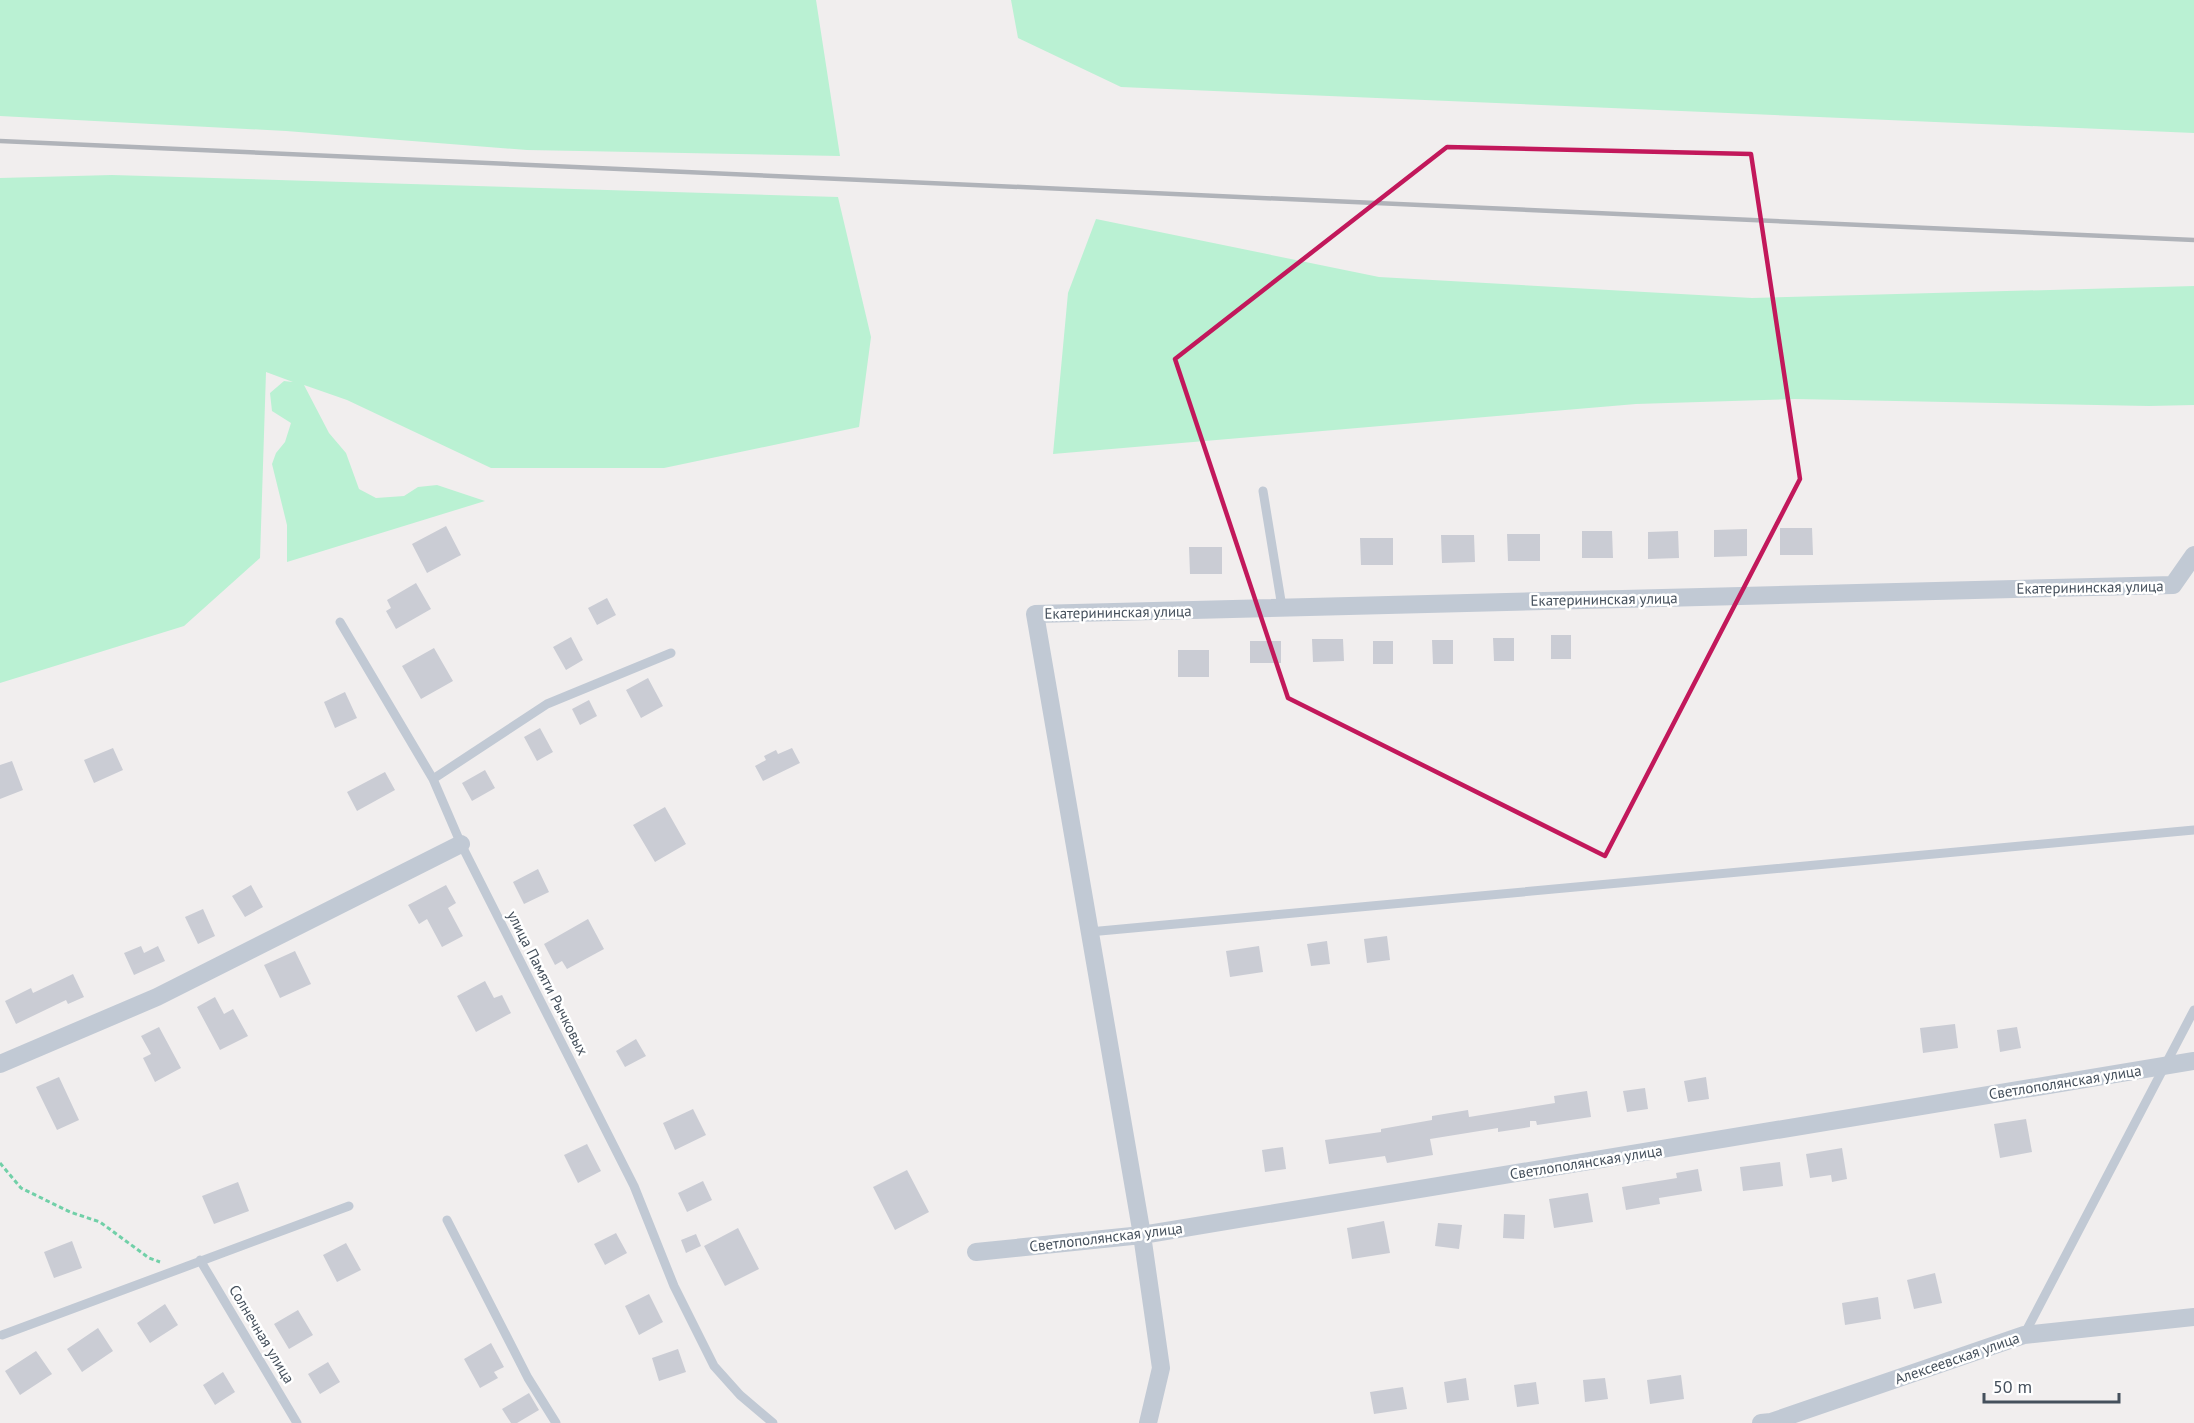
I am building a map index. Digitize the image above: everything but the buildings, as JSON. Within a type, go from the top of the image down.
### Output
[{"type":"street","name":"Екатерининская улица","points":[[1089,932],[1035,614],[2173,585],[2194,555]]},
{"type":"street","points":[[0,1064],[157,997],[460,844]]},
{"type":"street","points":[[1089,932],[1142,1236],[1161,1368],[1148,1423]]},
{"type":"street","name":"Светлополянская улица","points":[[976,1252],[1142,1236],[2194,1061]]},
{"type":"street","name":"Алексеевская улица","points":[[1761,1423],[1771,1422],[2024,1335],[2194,1317]]},
{"type":"lane","points":[[1263,491],[1282,607]]},
{"type":"lane","name":"улица Памяти Рычковых","points":[[340,622],[433,779],[460,844],[634,1186],[674,1286],[714,1366],[740,1395],[773,1423]]},
{"type":"lane","points":[[433,779],[548,704],[671,653]]},
{"type":"lane","points":[[1089,932],[2194,830]]},
{"type":"lane","points":[[2024,1335],[2194,1010]]},
{"type":"lane","points":[[2,1335],[349,1206]]},
{"type":"lane","points":[[447,1220],[528,1378],[556,1423]]},
{"type":"lane","name":"Солнечная улица","points":[[200,1260],[297,1423]]},
{"type":"path","points":[[0,1163],[21,1188],[70,1212],[100,1222],[149,1258],[167,1265]]},
{"type":"highlighted area","points":[[1447,147],[1751,154],[1800,479],[1605,856],[1288,698],[1175,359]]},
{"type":"green space","points":[[0,0],[816,0],[840,156],[527,150],[286,131],[0,116]]},
{"type":"green space","points":[[1011,0],[2194,0],[2194,133],[1121,87],[1018,38]]},
{"type":"green space","points":[[112,175],[838,197],[871,337],[859,427],[664,468],[491,468],[347,400],[304,385],[329,433],[346,453],[359,489],[376,498],[404,496],[418,487],[437,485],[485,501],[287,562],[287,525],[272,464],[276,453],[285,442],[291,423],[272,411],[270,393],[284,381],[293,382],[266,372],[260,558],[184,626],[0,683],[0,178]]},
{"type":"green space","points":[[1096,219],[1379,277],[1752,298],[2194,286],[2194,405],[1795,399],[1636,404],[1053,454],[1068,293]]},
{"type":"railway","points":[[0,141],[2194,240]]}]
